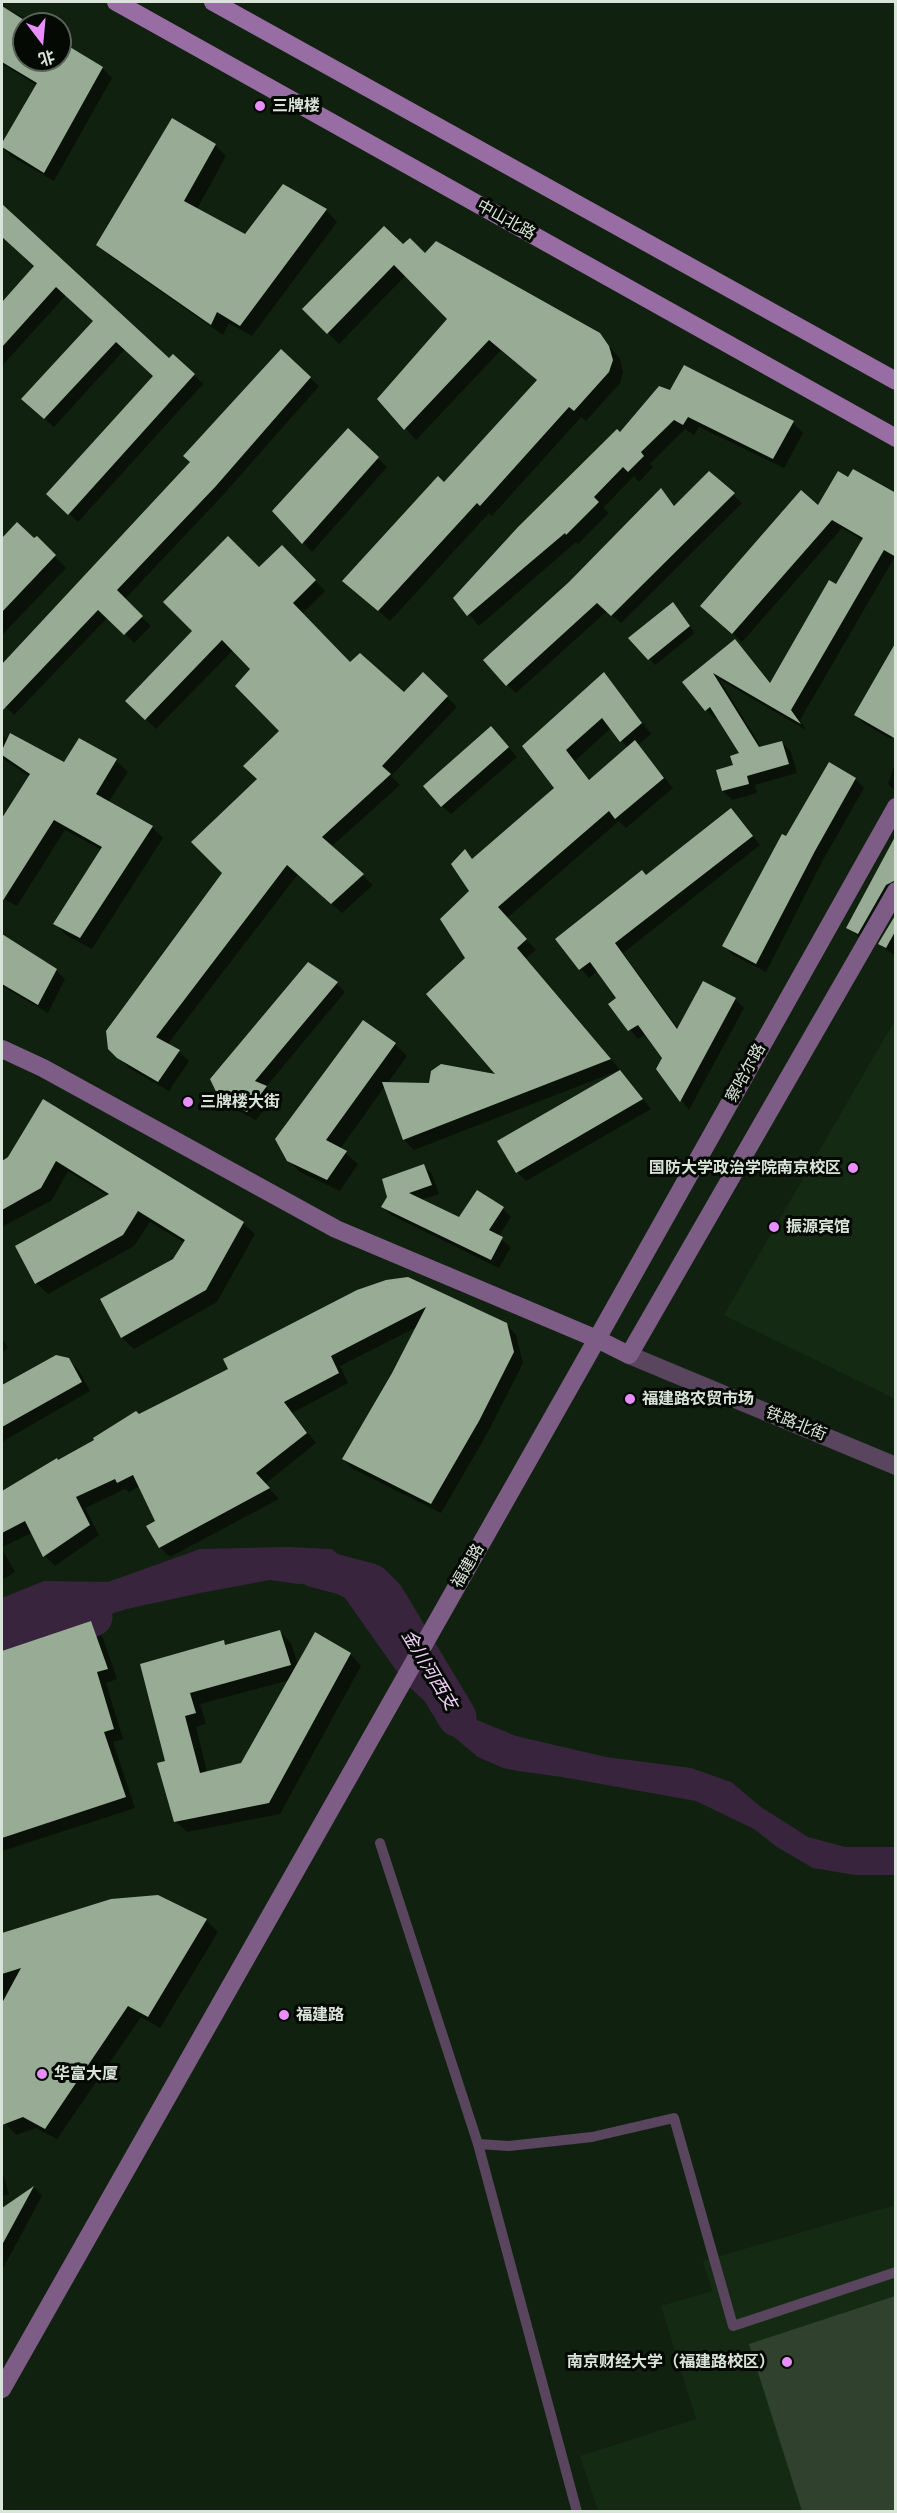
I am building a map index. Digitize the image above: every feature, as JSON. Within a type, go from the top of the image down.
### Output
[{"type":"main road","name":"中山北路","points":[[116,2],[896,438]]},
{"type":"main road","points":[[213,2],[896,381]]},
{"type":"main road","name":"察哈尔路","points":[[597,1339],[896,807]]},
{"type":"main road","points":[[629,1355],[896,891]]},
{"type":"main road","points":[[2,1048],[43,1068],[336,1228],[597,1339]]},
{"type":"main road","name":"铁路北街","points":[[597,1339],[629,1355]]},
{"type":"main road","name":"福建路","points":[[2,2389],[597,1339]]},
{"type":"street","name":"铁路北街","points":[[629,1355],[896,1466]]},
{"type":"lane","points":[[380,1843],[478,2144],[577,2511]]},
{"type":"lane","points":[[478,2144],[509,2146],[592,2137],[674,2118],[733,2326],[896,2272]]},
{"type":"shaded area","name":"国防大学政治学院南京校区","points":[[895,1020],[895,1399],[724,1315]]},
{"type":"shaded area","points":[[288,1547],[332,1549],[359,1574],[387,1603],[418,1660],[451,1693],[465,1715],[516,1736],[606,1757],[691,1768],[731,1782],[761,1807],[808,1837],[845,1847],[895,1847],[895,1875],[855,1875],[813,1868],[777,1847],[754,1829],[696,1801],[503,1768],[478,1757],[448,1732],[433,1709],[405,1683],[345,1598],[317,1583],[298,1584],[270,1580],[200,1593],[127,1609],[2,1647],[2,1598],[44,1581],[108,1582],[200,1549]]},
{"type":"shaded area","name":"南京财经大学（福建路校区）","points":[[895,2205],[895,2511],[598,2511],[580,2456],[696,2419],[661,2306],[712,2291],[703,2261]]},
{"type":"shaded area","points":[[895,2296],[895,2511],[802,2511],[749,2344]]},
{"type":"building","points":[[2,6],[12,12],[12,68],[2,62]]},
{"type":"building","points":[[72,48],[103,67],[44,173],[2,147],[2,143],[37,83],[19,72],[72,72]]},
{"type":"building","points":[[172,118],[216,144],[184,201],[245,234],[283,184],[327,209],[240,326],[217,312],[211,325],[96,245]]},
{"type":"building","points":[[2,204],[169,358],[173,354],[195,374],[68,515],[46,494],[153,376],[116,342],[44,419],[21,399],[93,321],[56,287],[2,347],[2,302],[34,266],[2,237]]},
{"type":"building","points":[[384,226],[403,244],[410,238],[425,253],[436,241],[600,333],[609,346],[613,360],[609,372],[574,411],[569,407],[480,506],[477,503],[378,611],[342,581],[438,476],[444,482],[537,380],[489,340],[404,430],[377,399],[447,319],[394,265],[327,334],[302,309]]},
{"type":"building","points":[[281,349],[311,377],[216,486],[117,590],[143,616],[124,635],[98,610],[2,711],[2,664],[190,462],[183,456]]},
{"type":"building","points":[[684,365],[794,421],[773,459],[688,417],[683,425],[674,420],[641,452],[644,456],[628,472],[623,467],[594,497],[599,502],[566,535],[565,533],[467,616],[453,598],[518,527],[617,429],[620,432],[659,386],[670,390]]},
{"type":"building","points":[[348,428],[379,457],[302,544],[272,511]]},
{"type":"building","points":[[853,469],[896,493],[896,557],[884,550],[791,710],[801,724],[713,673],[759,747],[782,741],[789,764],[747,776],[749,784],[722,791],[716,770],[733,765],[730,756],[739,753],[710,707],[705,711],[682,682],[735,639],[770,683],[829,580],[836,584],[863,538],[832,520],[732,634],[700,606],[801,490],[818,505],[838,471],[848,477]]},
{"type":"building","points":[[709,471],[735,493],[611,616],[597,603],[506,686],[483,660],[569,582],[661,488],[674,506]]},
{"type":"building","points":[[17,522],[34,538],[37,536],[56,555],[2,612],[2,538]]},
{"type":"building","points":[[228,536],[259,567],[282,545],[316,580],[293,603],[350,662],[360,653],[404,692],[423,672],[448,696],[382,766],[391,774],[322,837],[364,874],[331,904],[287,865],[156,1037],[180,1050],[158,1082],[117,1058],[108,1049],[106,1031],[222,873],[191,842],[257,779],[243,766],[279,731],[235,686],[250,669],[222,640],[145,720],[125,701],[192,631],[163,602]]},
{"type":"building","points":[[673,602],[690,626],[648,660],[628,638]]},
{"type":"building","points":[[896,642],[896,739],[854,715]]},
{"type":"building","points":[[604,672],[642,723],[620,742],[602,718],[566,750],[589,780],[635,740],[664,778],[615,819],[609,811],[498,907],[527,939],[517,948],[611,1059],[403,1140],[382,1082],[429,1083],[431,1071],[441,1064],[495,1074],[426,994],[465,958],[440,919],[469,891],[451,864],[465,849],[472,859],[554,788],[522,746]]},
{"type":"building","points":[[491,726],[509,747],[441,807],[423,786]]},
{"type":"building","points":[[10,733],[64,762],[79,738],[117,759],[96,794],[153,826],[80,938],[53,924],[102,847],[54,820],[2,902],[2,818],[30,774],[2,755]]},
{"type":"building","points":[[829,762],[856,778],[756,964],[722,946],[782,834],[786,836]]},
{"type":"building","points":[[731,808],[753,836],[615,943],[677,1029],[703,981],[736,998],[680,1102],[656,1069],[662,1058],[638,1025],[628,1031],[608,1004],[616,998],[590,962],[579,970],[555,939],[642,870],[646,875]]},
{"type":"building","points":[[896,835],[896,880],[886,885],[858,934],[846,928]]},
{"type":"building","points":[[896,914],[896,930],[886,948],[878,944]]},
{"type":"building","points":[[2,934],[57,969],[38,1005],[2,984]]},
{"type":"building","points":[[308,962],[338,982],[255,1081],[267,1086],[247,1112],[219,1098],[210,1079]]},
{"type":"building","points":[[363,1020],[396,1043],[326,1140],[347,1151],[327,1180],[287,1161],[275,1139]]},
{"type":"building","points":[[620,1070],[643,1099],[516,1173],[497,1141]]},
{"type":"building","points":[[43,1099],[244,1222],[206,1290],[121,1338],[100,1299],[173,1259],[185,1240],[138,1211],[123,1235],[35,1284],[15,1246],[109,1194],[56,1161],[41,1188],[2,1210],[2,1161],[8,1157]]},
{"type":"building","points":[[424,1164],[432,1185],[409,1193],[459,1217],[477,1190],[504,1207],[489,1230],[503,1237],[491,1260],[381,1207],[387,1197],[382,1179]]},
{"type":"building","points":[[408,1277],[507,1323],[514,1352],[479,1421],[431,1504],[342,1459],[392,1373],[426,1307],[331,1356],[339,1373],[284,1402],[307,1433],[256,1473],[270,1488],[159,1548],[146,1526],[155,1521],[133,1475],[117,1483],[115,1479],[76,1497],[90,1525],[43,1557],[25,1521],[2,1533],[2,1491],[57,1458],[58,1460],[94,1440],[93,1438],[136,1411],[139,1414],[228,1369],[223,1359],[357,1290],[386,1280]]},
{"type":"building","points":[[56,1355],[69,1358],[82,1382],[2,1427],[2,1385]]},
{"type":"building","points":[[91,1621],[108,1669],[97,1672],[114,1729],[104,1732],[126,1797],[2,1838],[2,1651]]},
{"type":"building","points":[[280,1630],[291,1665],[190,1693],[196,1713],[185,1716],[200,1773],[241,1763],[315,1632],[351,1653],[269,1803],[174,1822],[157,1763],[165,1761],[140,1664],[224,1640],[225,1645]]},
{"type":"building","points":[[158,1895],[207,1919],[148,2017],[128,2006],[45,2129],[23,2117],[2,2125],[2,2003],[21,1968],[2,1974],[2,1933],[111,1899]]},
{"type":"building","points":[[34,2186],[2,2245],[2,2208]]},
{"type":"waterway","name":"金川河西支","points":[[315,1568],[371,1583],[385,1597],[457,1717]]},
{"type":"waterway","name":"金川河西支","points":[[2,1649],[93,1617]]},
{"type":"place","name":"三牌楼","points":[[260,106]]},
{"type":"place","name":"三牌楼大街","points":[[188,1102]]},
{"type":"place","name":"国防大学政治学院南京校区","points":[[853,1168]]},
{"type":"place","name":"振源宾馆","points":[[774,1227]]},
{"type":"place","name":"福建路农贸市场","points":[[630,1399]]},
{"type":"place","name":"福建路","points":[[284,2015]]},
{"type":"place","name":"华富大厦","points":[[42,2074]]},
{"type":"place","name":"南京财经大学（福建路校区）","points":[[787,2362]]}]
